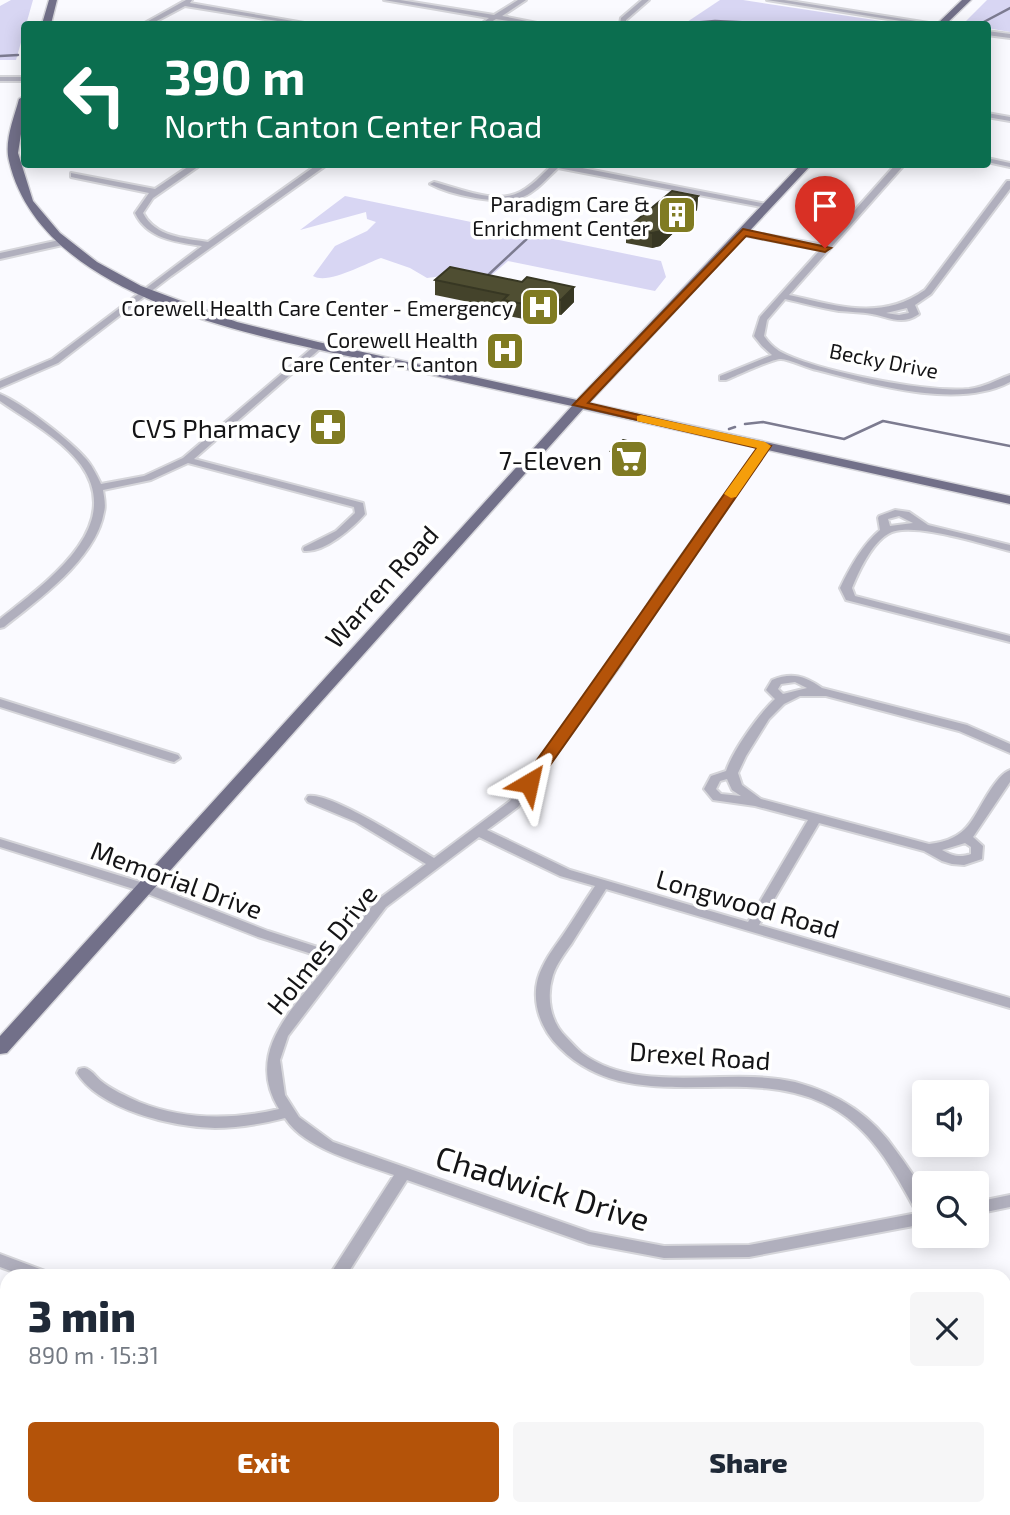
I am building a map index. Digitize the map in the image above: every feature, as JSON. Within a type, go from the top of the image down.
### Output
[{"type":"main road","points":[[47,21],[53,0]]},
{"type":"main road","points":[[945,21],[967,0]]},
{"type":"main road","points":[[21,112],[13,148],[16,174],[30,204],[64,242],[99,267],[147,292],[220,321],[318,346],[1010,500]]},
{"type":"main road","name":"Warren Road","points":[[0,1048],[579,405],[803,168]]},
{"type":"street","points":[[387,0],[520,21]]},
{"type":"street","points":[[489,21],[523,0]]},
{"type":"street","points":[[624,21],[626,16],[646,0]]},
{"type":"street","points":[[769,0],[911,21]]},
{"type":"street","points":[[152,21],[187,2],[290,21]]},
{"type":"street","points":[[991,34],[1010,36]]},
{"type":"street","points":[[0,79],[21,79]]},
{"type":"street","points":[[991,117],[1010,119]]},
{"type":"street","points":[[991,161],[1010,165]]},
{"type":"street","points":[[192,168],[156,192],[140,208],[144,223],[163,234],[210,245]]},
{"type":"street","points":[[0,385],[49,364],[318,168]]},
{"type":"street","points":[[434,184],[493,197],[498,203],[509,204],[518,201],[549,168]]},
{"type":"street","points":[[567,168],[767,206]]},
{"type":"street","points":[[780,355],[764,343],[758,329],[783,296],[897,168]]},
{"type":"street","points":[[74,175],[156,192]]},
{"type":"street","points":[[783,296],[845,308],[872,310],[890,318],[905,318],[914,314],[910,303],[928,292],[1010,184]]},
{"type":"street","points":[[743,232],[825,248]]},
{"type":"street","points":[[0,256],[64,242]]},
{"type":"street","points":[[97,488],[147,478],[187,460],[318,346]]},
{"type":"street","points":[[723,378],[780,355]]},
{"type":"street","name":"Becky Drive","points":[[780,355],[807,365],[925,389],[956,392],[983,389],[1010,379]]},
{"type":"street","points":[[0,397],[72,450],[87,466],[97,488],[98,515],[82,549],[66,568],[0,625]]},
{"type":"street","name":"Holmes Drive","points":[[287,1112],[273,1078],[277,1046],[288,1025],[381,904],[514,804],[617,662],[662,592],[765,446]]},
{"type":"street","points":[[187,460],[359,505],[360,514],[340,533],[308,550]]},
{"type":"street","points":[[1010,548],[926,529],[908,527],[886,530],[875,540],[848,584],[850,598],[1010,639]]},
{"type":"street","points":[[966,838],[977,846],[977,856],[966,862],[953,861],[929,848],[757,802],[717,797],[710,789],[716,779],[732,773],[771,706],[781,698],[818,691],[963,728],[1010,749]]},
{"type":"street","points":[[0,703],[174,758]]},
{"type":"street","points":[[732,773],[736,787],[757,802]]},
{"type":"street","points":[[929,848],[953,845],[966,838],[974,830],[993,793],[1010,774]]},
{"type":"street","points":[[312,799],[360,819],[435,864]]},
{"type":"street","points":[[751,928],[815,819]]},
{"type":"street","name":"Longwood Road","points":[[480,832],[541,863],[603,884],[1010,1003]]},
{"type":"street","name":"Memorial Drive","points":[[0,843],[145,888],[263,934],[338,958]]},
{"type":"street","name":"Drexel Road","points":[[603,884],[549,967],[543,981],[544,1013],[562,1043],[586,1062],[632,1078],[768,1083],[800,1089],[828,1100],[858,1117],[882,1140],[912,1191]]},
{"type":"street","points":[[84,1073],[96,1088],[169,1119],[225,1124],[287,1112]]},
{"type":"street","name":"Chadwick Drive","points":[[287,1112],[304,1130],[328,1146],[403,1174],[589,1238],[664,1252],[749,1251],[912,1220]]},
{"type":"street","points":[[342,1269],[403,1174]]},
{"type":"street","points":[[989,1205],[1010,1201]]},
{"type":"street","points":[[0,1260],[23,1269]]},
{"type":"shaded area","points":[[11,0],[33,0],[27,21],[21,21],[21,42],[16,60],[0,60],[0,6]]},
{"type":"shaded area","points":[[720,0],[743,0],[881,21],[688,21]]},
{"type":"shaded area","points":[[987,0],[1010,0],[1010,32],[991,29],[991,21],[966,21]]},
{"type":"shaded area","points":[[345,196],[661,261],[666,277],[655,291],[508,261],[486,280],[450,275],[427,278],[410,268],[381,258],[337,276],[313,276],[335,246],[367,231],[376,222],[367,219],[366,212],[300,230]]},
{"type":"building","points":[[672,191],[698,196],[661,231],[652,233],[626,229]]},
{"type":"building","points":[[450,267],[522,282],[527,277],[574,287],[561,300],[549,298],[544,302],[524,304],[503,300],[508,295],[435,280]]},
{"type":"building","points":[[623,440],[643,445],[635,457],[611,451]]},
{"type":"waterway","points":[[986,21],[1010,8]]},
{"type":"waterway","points":[[0,56],[18,55]]},
{"type":"waterway","points":[[486,277],[531,235]]},
{"type":"waterway","points":[[745,424],[763,422],[844,439],[883,421],[1010,446]]},
{"type":"waterway","points":[[729,429],[735,427]]},
{"type":"slow traffic","points":[[641,419],[765,446],[731,494]]},
{"type":"place","name":"Paradigm Care & Enrichment Center","points":[[677,215]]},
{"type":"place","name":"Corewell Health Care Center - Emergency","points":[[540,307]]},
{"type":"place","name":"Corewell Health Care Center - Canton","points":[[505,351]]},
{"type":"place","name":"CVS Pharmacy","points":[[328,427]]},
{"type":"place","name":"7-Eleven","points":[[629,459]]},
{"type":"route","points":[[529,783],[617,662],[662,592],[765,446],[579,405],[743,232],[825,248]]}]
